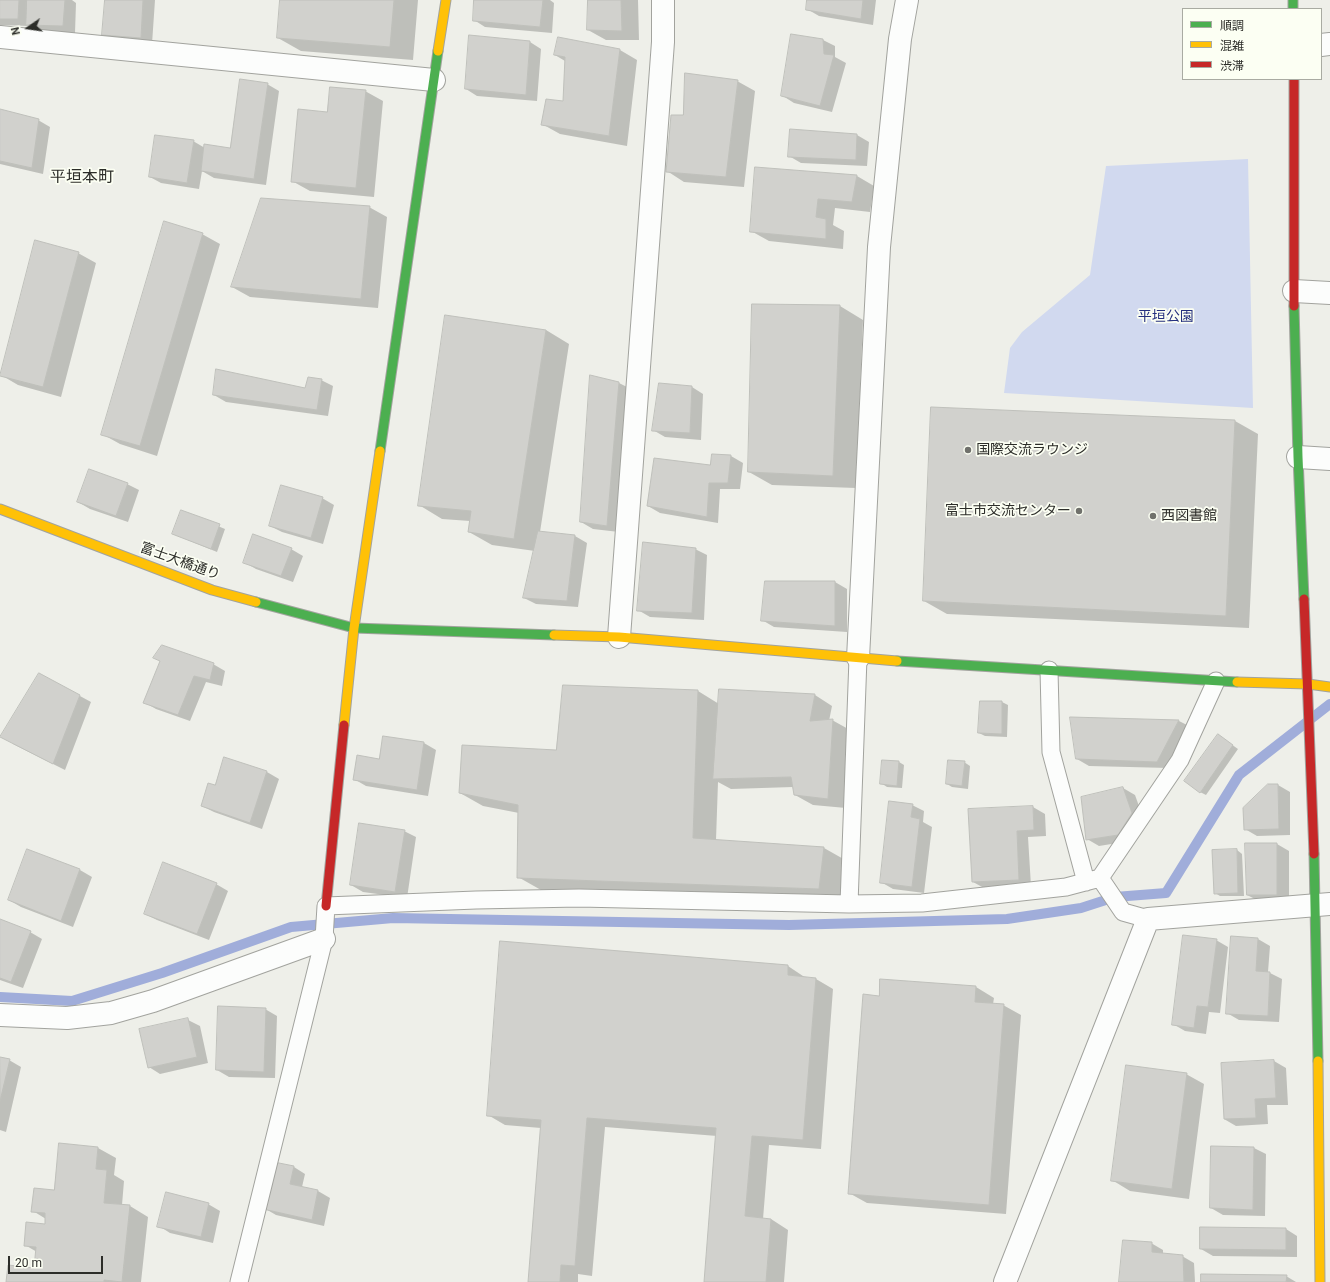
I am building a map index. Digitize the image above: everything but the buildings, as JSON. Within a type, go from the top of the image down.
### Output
[{"type":"street","points":[[326,906],[354,628],[446,0]]},
{"type":"street","points":[[619,637],[663,42],[663,0]]},
{"type":"street","points":[[858,658],[879,247],[900,39],[907,0]]},
{"type":"street","points":[[0,37],[434,80]]},
{"type":"street","points":[[1294,80],[1294,291],[1298,457],[1308,684],[1322,905],[1324,992],[1320,1282]]},
{"type":"street","points":[[1294,291],[1330,293]]},
{"type":"street","points":[[1298,457],[1330,459]]},
{"type":"street","name":"富士大橋通り","points":[[0,509],[212,590],[354,628],[619,637],[858,658],[1216,681],[1308,684],[1330,688]]},
{"type":"street","points":[[1005,1282],[1148,919],[1322,905]]},
{"type":"street","points":[[0,1015],[67,1018],[111,1013],[153,1001],[324,939]]},
{"type":"lane","points":[[849,904],[858,658]]},
{"type":"lane","points":[[1049,670],[1051,752],[1093,880],[1123,912],[1148,919]]},
{"type":"lane","points":[[238,1282],[324,939],[326,906],[476,900],[579,898],[849,904],[922,903],[1052,889],[1093,880],[1180,760],[1216,681]]},
{"type":"green space","name":"平垣公園","points":[[1248,159],[1253,408],[1004,393],[1010,348],[1022,332],[1090,275],[1106,166]]},
{"type":"waterway","points":[[0,997],[72,1001],[162,973],[291,927],[393,918],[789,925],[1007,919],[1081,908],[1115,897],[1166,893],[1239,775],[1330,704]]},
{"type":"traffic: fast","points":[[1293,0],[1293,8]]},
{"type":"traffic: fast","points":[[380,451],[438,51]]},
{"type":"traffic: fast","points":[[1294,306],[1304,599]]},
{"type":"traffic: fast","points":[[256,602],[354,628],[554,635]]},
{"type":"traffic: fast","points":[[897,661],[1237,682]]},
{"type":"traffic: fast","points":[[1314,854],[1318,1061]]},
{"type":"traffic: slow","points":[[438,51],[446,0]]},
{"type":"traffic: slow","points":[[344,725],[354,628],[380,451]]},
{"type":"traffic: slow","points":[[0,509],[212,590],[256,602]]},
{"type":"traffic: slow","points":[[554,635],[619,637],[897,661]]},
{"type":"traffic: slow","points":[[1237,682],[1308,684],[1330,687]]},
{"type":"traffic: slow","points":[[1318,1061],[1320,1282]]},
{"type":"traffic: jam","points":[[1294,80],[1294,306]]},
{"type":"traffic: jam","points":[[1304,599],[1314,854]]},
{"type":"traffic: jam","points":[[326,906],[344,725]]},
{"type":"place","name":"国際交流ラウンジ","points":[[968,450]]},
{"type":"place","name":"富士市交流センター","points":[[1079,511]]},
{"type":"place","name":"西図書館","points":[[1153,516]]},
{"type":"district","name":"平垣本町","points":[[82,178]]}]
